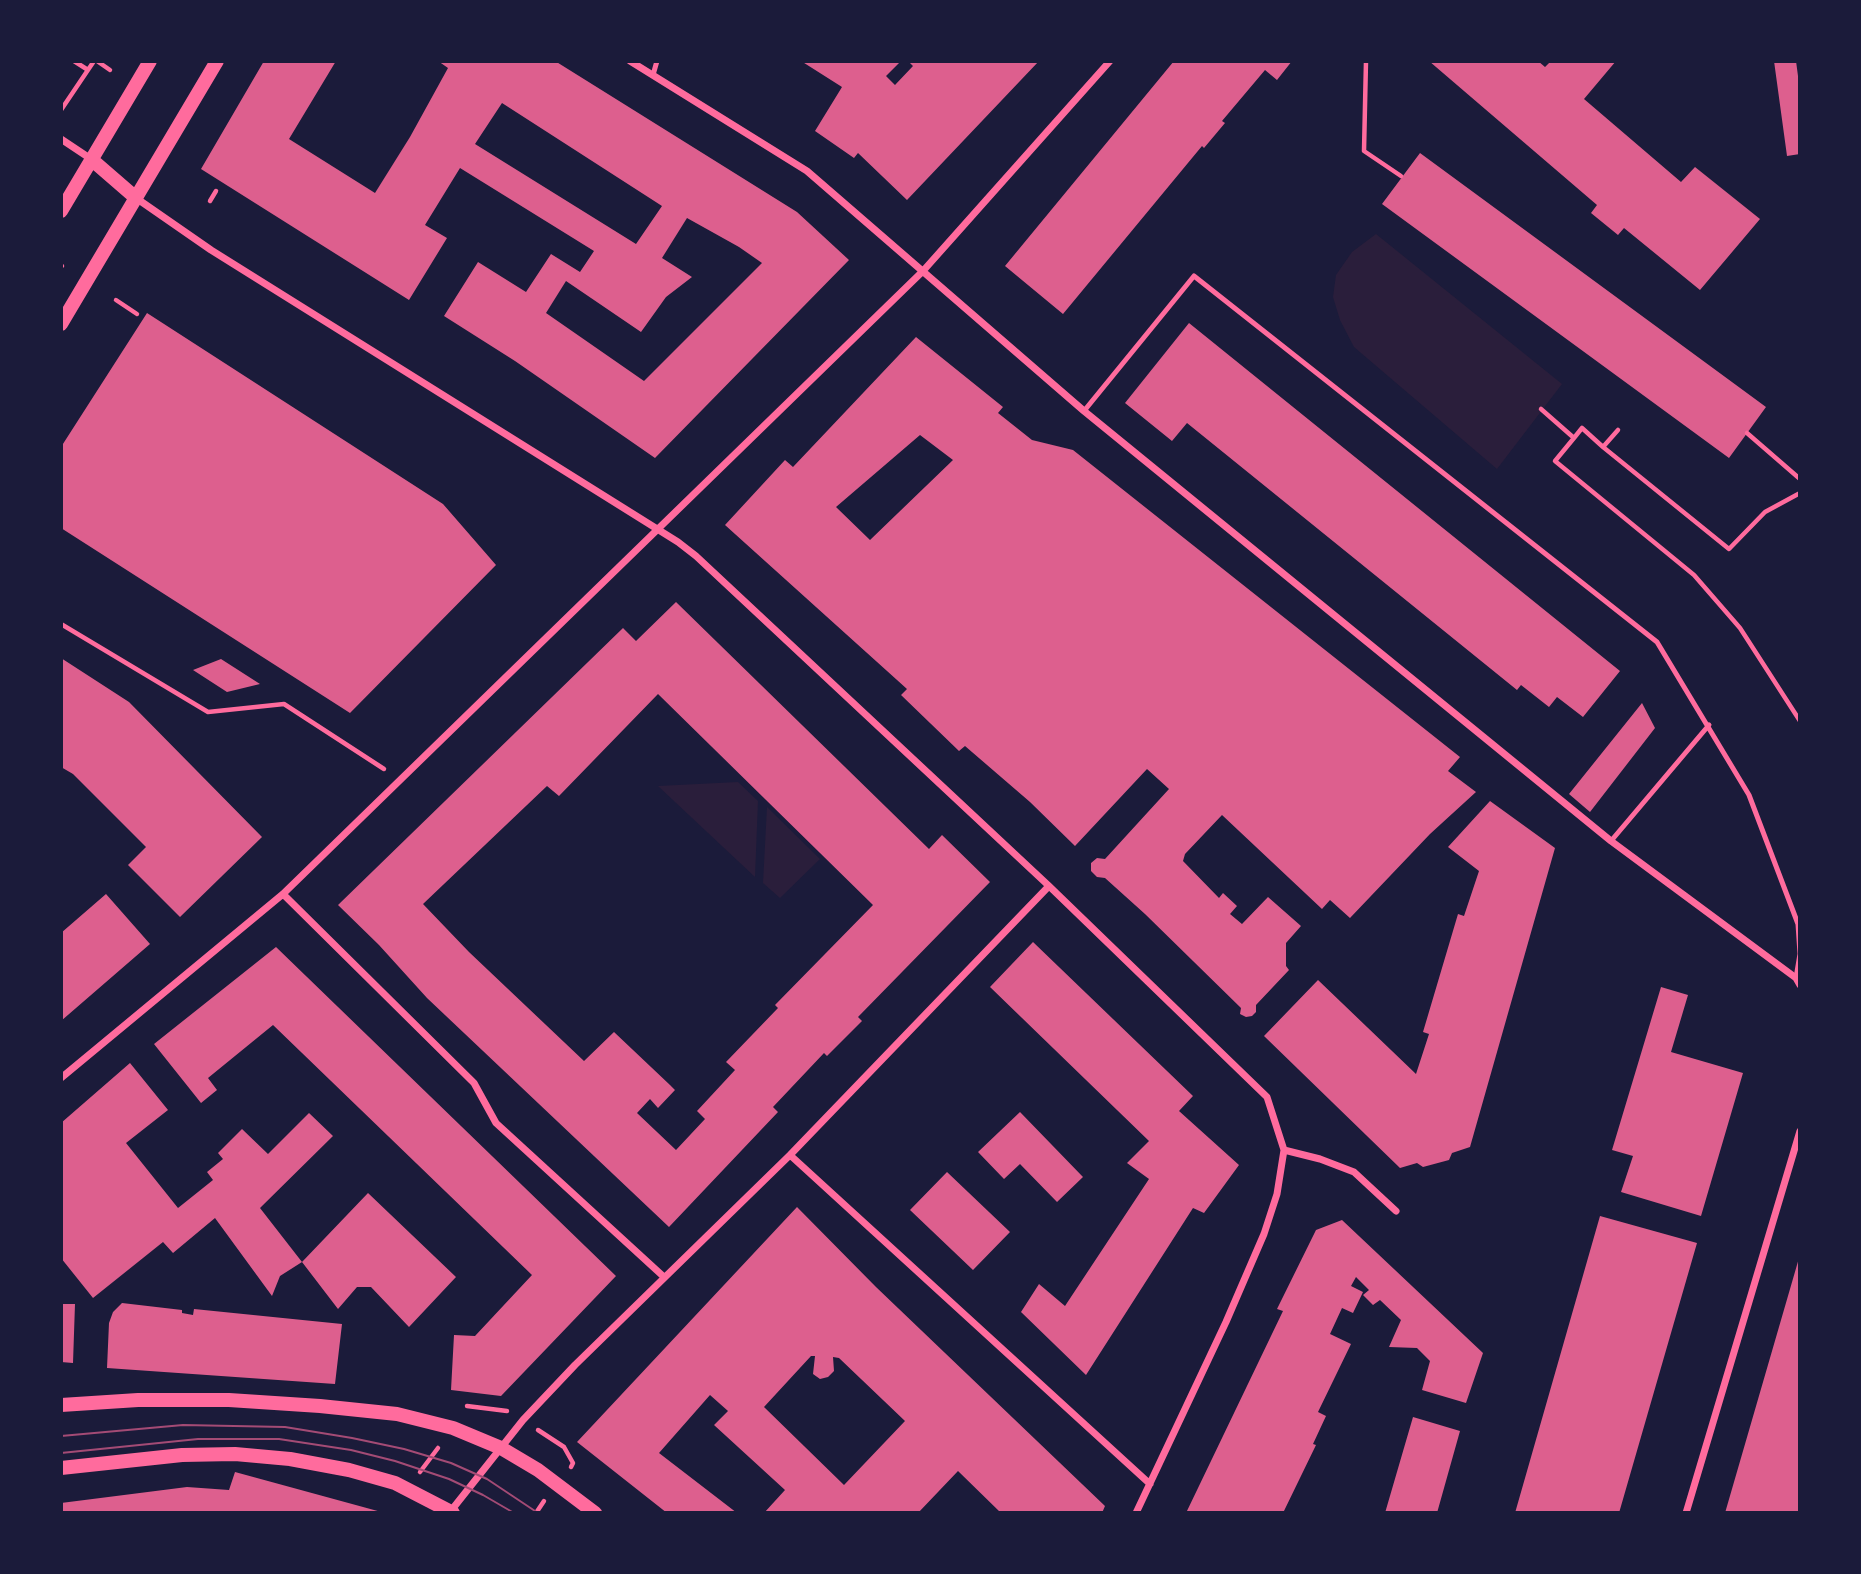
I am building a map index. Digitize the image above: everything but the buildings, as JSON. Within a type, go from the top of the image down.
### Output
[{"type":"main road","points":[[61,211],[150,61]]},
{"type":"main road","points":[[61,324],[217,61]]},
{"type":"main road","points":[[91,159],[136,198]]},
{"type":"main road","points":[[61,1405],[184,1399],[333,1407],[422,1419],[453,1428],[501,1448],[538,1470],[595,1513]]},
{"type":"main road","points":[[61,1468],[182,1455],[235,1454],[290,1459],[339,1467],[381,1478],[408,1488],[451,1512]]},
{"type":"street","points":[[630,61],[807,171],[1084,411],[1611,841],[1798,981]]},
{"type":"street","points":[[61,1078],[282,894],[400,780],[923,271],[1110,61]]},
{"type":"street","points":[[61,139],[91,159]]},
{"type":"street","points":[[136,198],[232,263],[678,542],[718,575],[1049,886],[1267,1097],[1283,1150],[1277,1194],[1264,1234],[1136,1513]]},
{"type":"street","points":[[451,1512],[557,1383],[790,1155],[1049,886]]},
{"type":"street","points":[[282,894],[474,1083],[496,1123],[664,1277]]},
{"type":"street","points":[[1686,1513],[1800,1131]]},
{"type":"street","points":[[1283,1150],[1320,1159],[1354,1172],[1396,1211]]},
{"type":"street","points":[[790,1155],[1150,1484]]},
{"type":"lane","points":[[653,75],[657,61]]},
{"type":"lane","points":[[1084,411],[1194,276],[1657,642],[1749,795],[1798,924],[1798,981]]},
{"type":"lane","points":[[1611,841],[1709,725]]},
{"type":"path","points":[[74,61],[88,69]]},
{"type":"path","points":[[61,110],[95,61],[110,70]]},
{"type":"path","points":[[1366,61],[1364,151],[1401,176]]},
{"type":"path","points":[[210,201],[216,191]]},
{"type":"path","points":[[116,300],[137,314]]},
{"type":"path","points":[[1541,409],[1574,438]]},
{"type":"path","points":[[1800,493],[1765,512],[1729,549],[1582,428],[1555,461],[1694,575],[1741,628],[1800,721]]},
{"type":"path","points":[[1604,447],[1618,430]]},
{"type":"path","points":[[1747,433],[1800,479]]},
{"type":"path","points":[[61,624],[208,712],[284,704],[400,780]]},
{"type":"shaded area","points":[[1376,234],[1562,384],[1497,469],[1354,347],[1340,320],[1333,297],[1336,275],[1352,252]]},
{"type":"shaded area","points":[[738,782],[758,801],[755,877],[658,786]]},
{"type":"shaded area","points":[[767,807],[820,859],[780,898],[763,883]]},
{"type":"tram line","points":[[61,1436],[183,1425],[285,1427],[404,1449],[451,1463],[487,1479],[538,1513]]},
{"type":"tram line","points":[[61,1453],[198,1439],[279,1439],[351,1450],[395,1461],[449,1479],[514,1513]]}]
